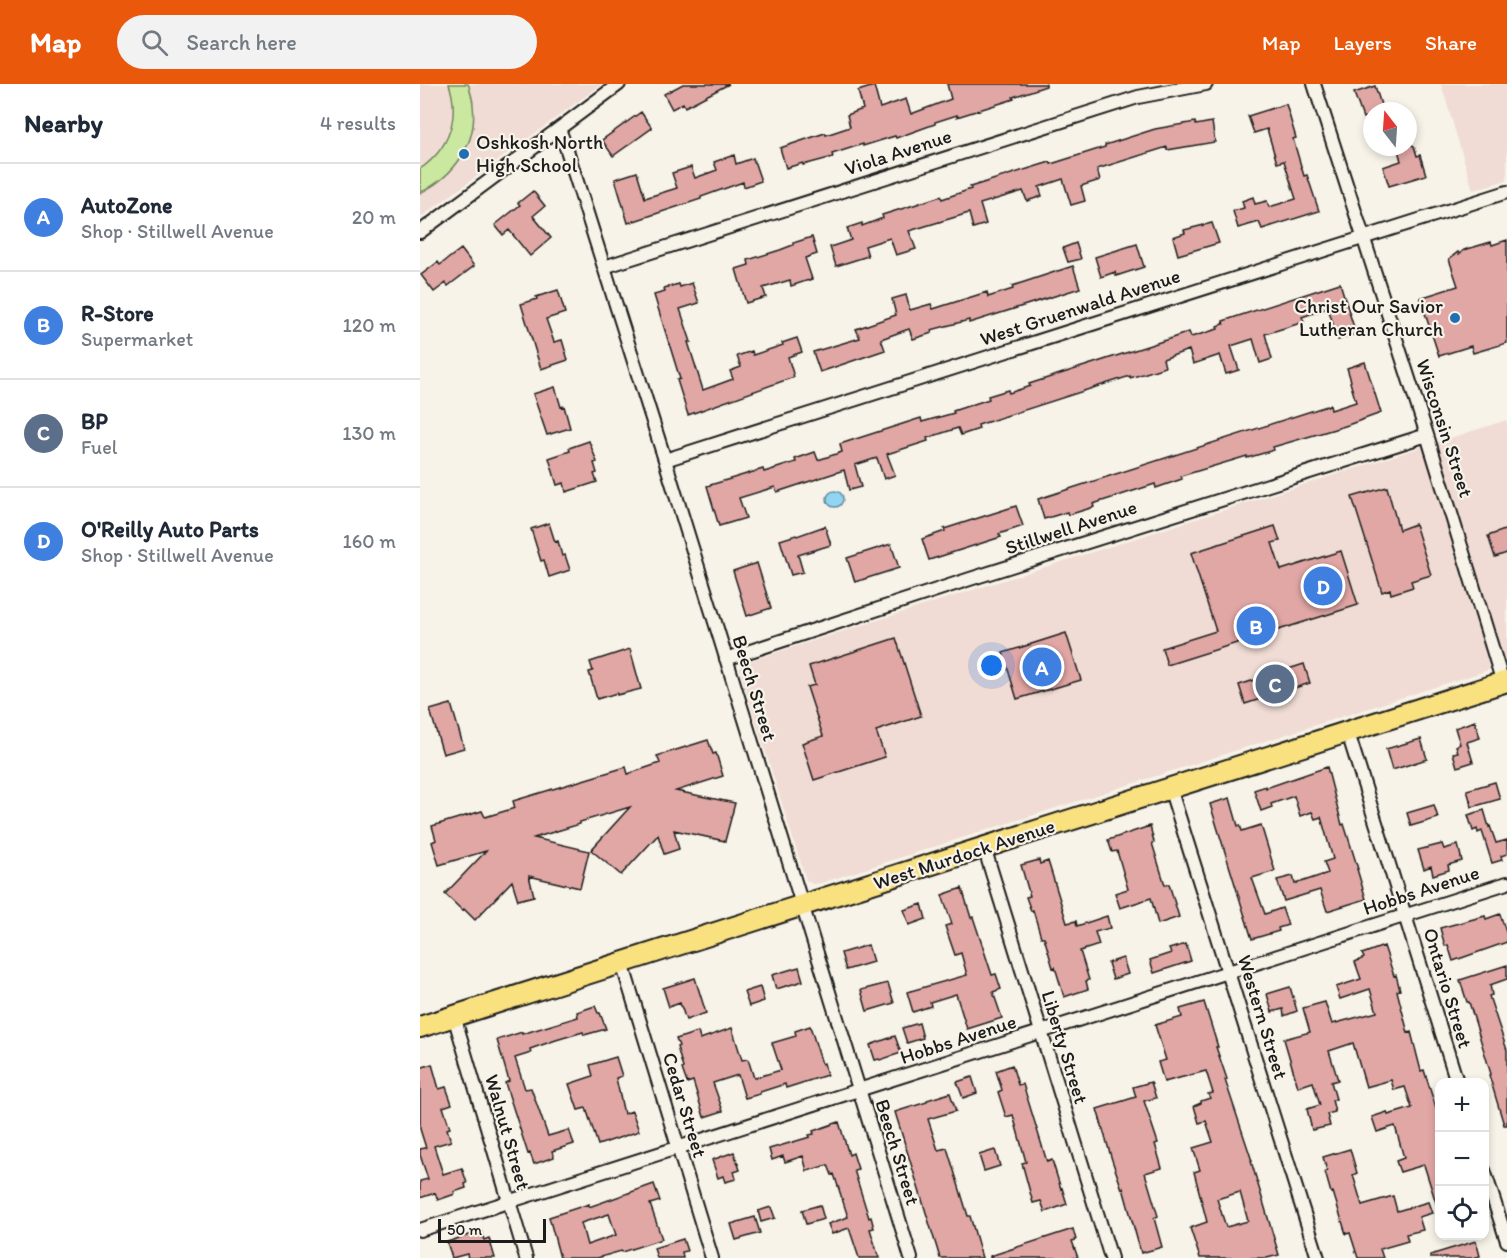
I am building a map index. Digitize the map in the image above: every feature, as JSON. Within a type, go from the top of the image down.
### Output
[{"type":"main road","name":"West Murdock Avenue","points":[[420,1027],[1505,682]]},
{"type":"street","points":[[420,232],[619,84]]},
{"type":"street","name":"Viola Avenue","points":[[604,267],[1122,102],[1155,93],[1206,84]]},
{"type":"street","name":"Wisconsin Street","points":[[1314,84],[1505,682]]},
{"type":"street","name":"Beech Street","points":[[559,129],[665,460],[911,1258]]},
{"type":"street","name":"West Gruenwald Avenue","points":[[665,460],[1507,192]]},
{"type":"street","name":"Stillwell Avenue","points":[[726,659],[970,579],[1427,435]]},
{"type":"street","name":"Ontario Street","points":[[1348,733],[1455,1078]]},
{"type":"street","name":"Western Street","points":[[1170,788],[1318,1258]]},
{"type":"street","name":"Liberty Street","points":[[984,847],[1111,1258]]},
{"type":"street","name":"Hobbs Avenue","points":[[420,1230],[1507,883]]},
{"type":"street","name":"Cedar Street","points":[[622,963],[712,1258]]},
{"type":"street","name":"Walnut Street","points":[[454,1016],[526,1258]]},
{"type":"street","points":[[1489,1183],[1507,1241]]},
{"type":"shaded area","name":"Oshkosh North High School","points":[[420,84],[602,84],[420,218]]},
{"type":"shaded area","points":[[1441,84],[1507,84],[1507,180],[1473,190]]},
{"type":"shaded area","points":[[1507,420],[1507,664],[821,883],[812,884],[806,880],[741,674],[740,668],[743,663]]},
{"type":"green space","points":[[449,84],[468,84],[469,86],[473,100],[472,133],[467,146],[453,168],[443,178],[420,193],[420,169],[438,152],[450,132],[453,109]]},
{"type":"water","points":[[835,491],[841,493],[843,499],[841,505],[835,507],[829,505],[827,499],[829,493]]},
{"type":"building","points":[[683,84],[729,84],[685,107],[683,103],[672,109],[664,94]]},
{"type":"building","points":[[947,84],[1046,84],[1046,86],[1013,97],[1014,99],[935,122],[935,124],[896,138],[895,136],[863,146],[863,144],[832,154],[833,157],[786,168],[780,148],[850,127],[847,115],[863,109],[858,91],[874,86],[880,108],[906,99],[911,114],[951,99]]},
{"type":"building","points":[[1375,86],[1380,102],[1363,102],[1363,118],[1354,93]]},
{"type":"building","points":[[1286,104],[1304,176],[1307,175],[1319,211],[1262,229],[1259,222],[1238,228],[1233,211],[1244,208],[1242,201],[1253,197],[1255,204],[1267,201],[1269,207],[1296,199],[1284,161],[1277,163],[1267,129],[1254,133],[1248,116]]},
{"type":"building","points":[[641,112],[652,128],[613,156],[602,140]]},
{"type":"building","points":[[1195,122],[1196,125],[1212,122],[1215,142],[1167,150],[1167,147],[1097,169],[1100,180],[1081,186],[1085,201],[1071,205],[1063,179],[1039,187],[1042,196],[1027,201],[1023,191],[980,204],[986,224],[973,228],[969,213],[909,231],[916,249],[896,255],[890,238],[865,246],[868,256],[836,266],[830,247],[851,240],[847,228],[862,223],[862,226],[883,218],[882,215],[941,196],[942,199],[971,189],[970,187],[1050,162],[1051,164],[1155,129]]},
{"type":"building","points":[[734,155],[736,164],[753,158],[761,181],[744,187],[743,182],[701,197],[701,199],[628,223],[615,179],[637,172],[645,198],[677,188],[672,173],[691,167],[695,178],[717,170],[714,162]]},
{"type":"building","points":[[1420,155],[1426,175],[1389,186],[1383,167],[1401,161],[1400,156]]},
{"type":"building","points":[[533,191],[545,206],[533,216],[551,238],[530,256],[509,230],[503,235],[495,225]]},
{"type":"building","points":[[1212,223],[1219,243],[1178,255],[1173,237],[1185,233],[1184,230]]},
{"type":"building","points":[[812,237],[817,254],[805,258],[812,279],[791,286],[790,280],[763,288],[766,297],[746,303],[736,269],[749,265],[748,260]]},
{"type":"building","points":[[1507,240],[1507,343],[1473,353],[1471,346],[1439,356],[1420,298],[1458,286],[1449,259],[1458,252],[1459,254],[1464,250],[1491,242],[1492,245]]},
{"type":"building","points":[[1076,243],[1081,259],[1068,262],[1063,248]]},
{"type":"building","points":[[1137,244],[1144,267],[1116,276],[1115,272],[1101,277],[1095,257]]},
{"type":"building","points":[[461,249],[474,266],[448,286],[446,283],[434,292],[421,275],[438,262],[440,265]]},
{"type":"building","points":[[1073,266],[1080,288],[969,323],[969,320],[931,330],[932,333],[913,339],[909,329],[881,339],[885,350],[820,372],[813,352],[860,338],[856,329],[896,315],[892,299],[906,295],[910,310],[931,304],[933,309],[987,292],[988,297],[1013,289],[1012,286]]},
{"type":"building","points":[[692,283],[699,303],[680,309],[703,390],[733,379],[730,371],[741,367],[737,356],[752,351],[753,355],[797,338],[802,352],[788,357],[794,377],[688,415],[677,380],[680,379],[654,295],[665,292],[664,288],[679,284],[680,287]]},
{"type":"building","points":[[1340,283],[1356,334],[1338,340],[1328,308],[1302,317],[1304,322],[1265,334],[1272,359],[1260,363],[1253,339],[1231,346],[1239,370],[1226,374],[1220,355],[1193,364],[1189,350],[1163,359],[1165,367],[978,425],[979,429],[961,435],[958,428],[927,438],[928,441],[887,454],[895,475],[884,479],[877,458],[855,465],[861,487],[849,490],[844,470],[777,492],[775,487],[739,498],[746,518],[719,526],[707,486],[763,469],[764,472],[796,462],[795,459],[815,452],[818,460],[842,452],[840,444],[921,418],[922,422],[954,413],[953,411],[989,399],[988,396],[1008,390],[1009,393],[1030,386],[1029,384],[1189,332],[1191,337],[1218,329],[1217,326],[1224,324],[1223,321]]},
{"type":"building","points":[[558,290],[565,313],[546,319],[554,342],[562,340],[568,360],[541,369],[521,304]]},
{"type":"building","points":[[1365,362],[1381,413],[1273,447],[1274,450],[1181,476],[1182,479],[1156,488],[1155,484],[1093,504],[1094,507],[1044,519],[1038,499],[1330,405],[1331,410],[1356,402],[1347,368]]},
{"type":"building","points":[[555,387],[561,407],[564,406],[570,428],[547,435],[533,394]]},
{"type":"building","points":[[589,441],[597,462],[594,463],[597,473],[594,474],[597,482],[566,492],[564,483],[557,485],[549,458]]},
{"type":"building","points":[[1387,487],[1399,530],[1415,524],[1431,575],[1411,581],[1413,587],[1391,594],[1390,589],[1382,592],[1352,497]]},
{"type":"building","points":[[1016,506],[1023,526],[999,534],[1001,537],[929,560],[922,539],[945,531],[944,529]]},
{"type":"building","points":[[549,523],[555,542],[558,541],[562,556],[565,555],[570,570],[549,577],[544,560],[541,561],[531,529]]},
{"type":"building","points":[[825,526],[831,545],[798,555],[803,572],[791,575],[780,540]]},
{"type":"building","points":[[1275,526],[1280,541],[1272,543],[1281,570],[1341,551],[1358,605],[1167,665],[1162,648],[1216,631],[1191,553]]},
{"type":"building","points":[[1507,529],[1507,553],[1495,557],[1488,536]]},
{"type":"building","points":[[891,544],[899,568],[855,582],[847,558]]},
{"type":"building","points":[[757,563],[771,608],[747,616],[733,571]]},
{"type":"building","points":[[1066,633],[1081,680],[1017,699],[1003,653]]},
{"type":"building","points":[[896,638],[921,716],[876,731],[885,757],[814,780],[802,743],[823,736],[807,687],[815,685],[809,666]]},
{"type":"building","points":[[630,649],[641,689],[597,699],[589,672],[593,671],[590,662]]},
{"type":"building","points":[[1304,664],[1310,683],[1245,704],[1239,685]]},
{"type":"building","points":[[451,704],[464,748],[443,754],[430,710]]},
{"type":"building","points":[[1475,721],[1480,738],[1467,742],[1473,762],[1457,767],[1453,753],[1458,752],[1456,746],[1460,744],[1455,728]]},
{"type":"building","points":[[1421,739],[1427,759],[1392,770],[1386,749]]},
{"type":"building","points":[[708,740],[713,754],[716,753],[723,776],[676,791],[735,803],[725,841],[674,830],[679,849],[664,854],[658,835],[621,875],[591,850],[630,807],[534,838],[589,851],[580,888],[529,876],[534,896],[518,900],[512,881],[475,920],[445,894],[486,851],[439,865],[432,842],[436,840],[432,826],[482,811],[485,817],[515,808],[513,801],[626,767],[628,774],[660,763],[657,756]]},
{"type":"building","points":[[1327,767],[1342,825],[1344,824],[1366,899],[1327,911],[1320,890],[1284,901],[1277,880],[1293,876],[1295,884],[1328,873],[1324,862],[1333,859],[1321,817],[1315,819],[1312,812],[1300,816],[1294,796],[1271,804],[1272,807],[1261,811],[1254,790]]},
{"type":"building","points":[[1495,782],[1500,799],[1472,807],[1467,790]]},
{"type":"building","points":[[1230,798],[1238,826],[1240,825],[1242,831],[1261,825],[1275,871],[1252,878],[1265,914],[1282,908],[1288,925],[1278,928],[1279,931],[1252,939],[1210,804]]},
{"type":"building","points":[[1434,805],[1438,818],[1411,826],[1407,813]]},
{"type":"building","points":[[1484,810],[1496,843],[1507,840],[1507,854],[1501,856],[1502,860],[1492,863],[1482,831],[1478,833],[1477,829],[1473,831],[1468,815]]},
{"type":"building","points":[[1150,826],[1154,842],[1152,843],[1165,885],[1169,884],[1179,917],[1158,924],[1151,898],[1120,908],[1115,893],[1128,889],[1117,851],[1112,852],[1108,840]]},
{"type":"building","points":[[1442,844],[1444,849],[1458,845],[1462,861],[1448,865],[1449,870],[1433,875],[1431,866],[1424,869],[1418,850]]},
{"type":"building","points":[[1039,860],[1040,864],[1048,861],[1067,923],[1076,921],[1077,926],[1107,916],[1110,928],[1095,932],[1099,945],[1080,951],[1089,980],[1086,981],[1088,989],[1064,997],[1044,937],[1041,937],[1033,910],[1031,911],[1026,897],[1030,896],[1021,865]]},
{"type":"building","points":[[962,888],[992,975],[996,974],[1001,989],[993,992],[1002,1018],[967,1029],[956,994],[930,1002],[931,1006],[913,1012],[907,992],[967,975],[961,953],[955,955],[945,926],[952,924],[942,895]]},
{"type":"building","points":[[922,904],[926,919],[909,925],[904,910]]},
{"type":"building","points":[[1500,914],[1507,942],[1453,961],[1448,945],[1445,946],[1440,928]]},
{"type":"building","points":[[1186,944],[1191,961],[1154,973],[1150,960],[1171,953],[1169,949]]},
{"type":"building","points":[[868,945],[873,962],[846,970],[841,953]]},
{"type":"building","points":[[1384,946],[1394,976],[1396,975],[1400,990],[1397,991],[1408,1033],[1411,1032],[1421,1071],[1424,1070],[1435,1105],[1435,1200],[1424,1165],[1400,1172],[1396,1161],[1404,1158],[1395,1126],[1377,1132],[1372,1117],[1412,1108],[1405,1087],[1394,1090],[1391,1080],[1366,1087],[1353,1043],[1329,1051],[1338,1080],[1331,1082],[1336,1099],[1332,1100],[1335,1112],[1327,1114],[1330,1126],[1312,1130],[1307,1109],[1320,1105],[1313,1082],[1298,1087],[1284,1039],[1310,1032],[1303,1008],[1325,1002],[1332,1024],[1377,1012],[1370,989],[1340,999],[1336,987],[1361,979],[1355,962],[1364,958],[1362,954]]},
{"type":"building","points":[[1123,958],[1128,974],[1113,979],[1108,963]]},
{"type":"building","points":[[1507,965],[1507,979],[1490,985],[1492,995],[1489,996],[1507,1050],[1507,1125],[1504,1125],[1489,1075],[1491,1074],[1460,980]]},
{"type":"building","points":[[799,967],[803,981],[776,989],[772,975]]},
{"type":"building","points":[[695,978],[706,1013],[686,1020],[680,1003],[669,1007],[663,988]]},
{"type":"building","points":[[888,983],[894,1003],[867,1011],[861,990]]},
{"type":"building","points":[[760,987],[764,1001],[749,1006],[744,992]]},
{"type":"building","points":[[1290,987],[1297,1011],[1284,1016],[1283,1009],[1272,1012],[1267,994]]},
{"type":"building","points":[[1204,1002],[1227,1079],[1225,1080],[1252,1161],[1279,1255],[1267,1258],[1200,1258],[1190,1228],[1207,1222],[1194,1172],[1200,1170],[1193,1148],[1213,1142],[1206,1121],[1199,1123],[1194,1106],[1210,1098],[1208,1094],[1213,1093],[1206,1071],[1164,1082],[1158,1062],[1166,1060],[1155,1025],[1182,1017],[1180,1009]],"holes":[[[1240,1192],[1248,1221],[1226,1227],[1217,1199]]]},
{"type":"building","points":[[595,1006],[606,1029],[584,1035],[583,1032],[556,1040],[530,1049],[531,1053],[515,1058],[525,1089],[531,1088],[548,1136],[569,1130],[574,1144],[552,1151],[554,1157],[534,1164],[530,1153],[528,1154],[505,1083],[509,1081],[497,1040],[578,1017],[577,1012]]},
{"type":"building","points":[[919,1023],[923,1038],[907,1043],[902,1028]]},
{"type":"building","points":[[810,1026],[827,1075],[786,1088],[785,1084],[745,1098],[738,1075],[713,1083],[723,1111],[704,1117],[693,1081],[687,1083],[676,1039],[698,1032],[700,1039],[732,1028],[742,1060],[748,1059],[754,1078],[781,1070],[772,1043],[796,1036],[795,1031]]},
{"type":"building","points":[[895,1036],[901,1053],[875,1060],[870,1045]]},
{"type":"building","points":[[616,1057],[622,1076],[616,1078],[624,1114],[632,1111],[639,1131],[598,1145],[586,1108],[578,1110],[569,1084],[593,1076],[590,1065]]},
{"type":"building","points":[[432,1064],[439,1089],[446,1087],[452,1104],[443,1107],[450,1128],[447,1129],[451,1141],[434,1146],[443,1174],[462,1168],[467,1183],[466,1188],[438,1200],[435,1193],[420,1198],[420,1181],[428,1179],[420,1155],[420,1149],[426,1148],[420,1129],[420,1068]]},
{"type":"building","points":[[1012,1065],[1018,1085],[1023,1084],[1047,1162],[1052,1160],[1067,1204],[1045,1212],[1041,1201],[1033,1203],[1022,1163],[1026,1162],[1013,1115],[1006,1117],[998,1092],[1002,1090],[996,1071]]},
{"type":"building","points":[[972,1077],[977,1093],[963,1098],[957,1082]]},
{"type":"building","points":[[1151,1082],[1156,1098],[1144,1101],[1158,1143],[1155,1144],[1162,1168],[1145,1173],[1158,1216],[1154,1218],[1162,1247],[1141,1253],[1097,1109],[1136,1097],[1133,1087]]},
{"type":"building","points":[[950,1093],[956,1111],[928,1119],[938,1150],[947,1148],[982,1258],[940,1258],[895,1112]]},
{"type":"building","points":[[839,1122],[849,1155],[853,1153],[858,1169],[854,1170],[869,1218],[871,1217],[874,1228],[870,1229],[879,1258],[859,1258],[849,1228],[832,1234],[828,1224],[848,1217],[834,1174],[832,1175],[828,1165],[807,1171],[803,1156],[785,1162],[783,1156],[772,1160],[769,1149],[810,1137],[809,1135],[814,1134],[813,1131]]},
{"type":"building","points":[[1350,1149],[1357,1173],[1353,1175],[1362,1205],[1393,1196],[1397,1211],[1428,1202],[1432,1213],[1419,1217],[1423,1230],[1406,1234],[1408,1241],[1380,1249],[1383,1258],[1358,1258],[1350,1233],[1346,1234],[1333,1192],[1331,1193],[1323,1157]]},
{"type":"building","points":[[995,1150],[1000,1166],[984,1171],[979,1155]]},
{"type":"building","points":[[734,1152],[740,1170],[734,1172],[736,1179],[725,1182],[723,1176],[718,1178],[712,1160]]},
{"type":"building","points":[[654,1184],[660,1201],[650,1204],[662,1239],[597,1258],[560,1258],[549,1217],[589,1204],[589,1207]],"holes":[[[609,1214],[616,1235],[587,1245],[581,1223]]]},
{"type":"building","points":[[820,1205],[824,1219],[806,1224],[802,1210]]},
{"type":"building","points":[[771,1207],[775,1218],[761,1222],[758,1211]]},
{"type":"building","points":[[755,1217],[760,1233],[736,1240],[731,1224]]},
{"type":"building","points":[[1073,1229],[1076,1240],[1072,1241],[1078,1258],[990,1258],[990,1256]]},
{"type":"building","points":[[481,1231],[484,1240],[489,1238],[495,1258],[468,1258],[467,1254],[452,1258],[447,1242]]},
{"type":"building","points":[[683,1239],[687,1251],[682,1252],[683,1258],[657,1258],[654,1248]]},
{"type":"building","points":[[1476,1241],[1480,1256],[1430,1258],[1430,1255]]},
{"type":"place","name":"Oshkosh North High School","points":[[464,154]]},
{"type":"place","name":"Christ Our Savior Lutheran Church","points":[[1455,318]]},
{"type":"place","name":"O'Reilly Auto Parts","points":[[1323,586]]},
{"type":"place","name":"R-Store","points":[[1256,626]]},
{"type":"place","name":"AutoZone","points":[[1042,667]]},
{"type":"place","name":"BP","points":[[1275,684]]}]
